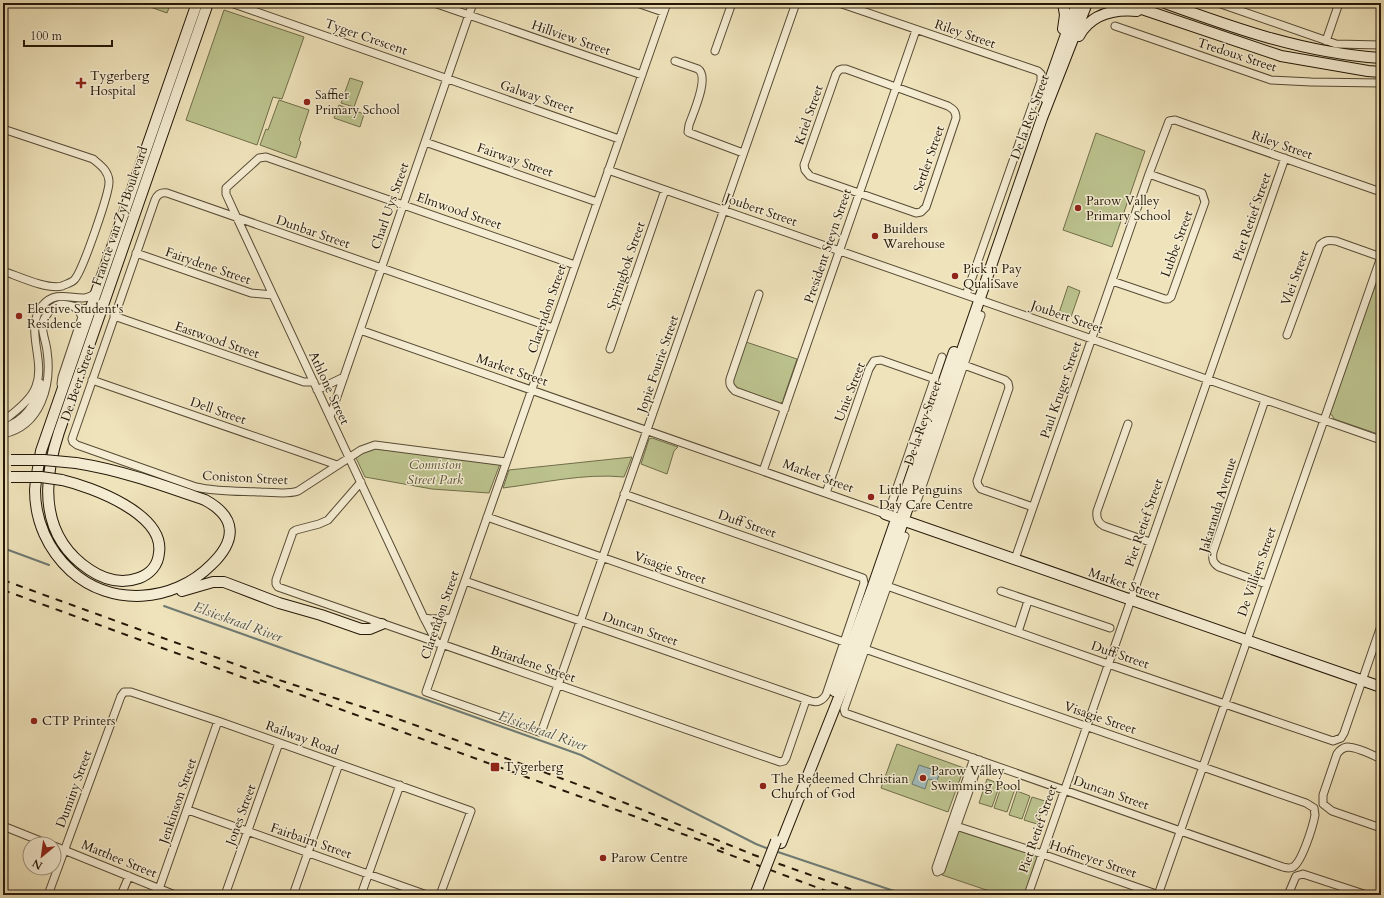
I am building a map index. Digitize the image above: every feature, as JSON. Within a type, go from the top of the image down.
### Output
[{"type":"main road","name":"Francie van Zyl Boulevard","points":[[7,461],[44,460],[76,463],[113,470],[205,500],[220,510],[226,519],[230,534],[226,548],[205,572],[181,588],[143,596],[123,595],[104,590],[90,584],[76,575],[65,565],[49,544],[42,529],[38,515],[35,488],[42,451],[59,398],[197,3]]},
{"type":"main road","name":"Francie van Zyl Boulevard","points":[[7,478],[41,477],[62,480],[79,484],[102,493],[140,516],[148,523],[158,538],[160,550],[158,561],[150,571],[138,578],[121,580],[110,579],[94,572],[78,561],[60,541],[50,516],[47,488],[52,454],[59,432],[208,3]]},
{"type":"main road","points":[[1063,3],[1065,15],[1064,52]]},
{"type":"main road","name":"De la Rey Street","points":[[755,895],[865,632],[900,519],[973,297],[1042,118],[1064,52],[1077,3]]},
{"type":"main road","name":"De la Rey Street","points":[[1064,52],[1087,3]]},
{"type":"main road","points":[[1124,3],[1281,56],[1353,69],[1381,72]]},
{"type":"main road","points":[[1166,3],[1243,31],[1286,43],[1321,51],[1381,58]]},
{"type":"main road","points":[[1064,52],[1086,25],[1098,16],[1116,11],[1129,10],[1153,13]]},
{"type":"main road","name":"Market Street","points":[[885,514],[1381,687]]},
{"type":"main road","points":[[170,591],[184,591],[213,582],[224,582],[279,603],[361,629],[370,629],[382,624]]},
{"type":"main road","name":"De la Rey Street","points":[[761,895],[778,842]]},
{"type":"street","name":"Tyger Crescent","points":[[231,3],[447,78]]},
{"type":"street","points":[[434,3],[469,15]]},
{"type":"street","name":"Charl Uys Street","points":[[330,417],[473,3]]},
{"type":"street","points":[[637,3],[663,12]]},
{"type":"street","name":"Clarendon Street","points":[[540,732],[426,692],[440,644],[452,618],[667,3]]},
{"type":"street","points":[[715,51],[732,3]]},
{"type":"street","name":"Jopie Fourie Street","points":[[540,732],[542,730],[624,494],[648,430],[743,152],[796,3]]},
{"type":"street","name":"Riley Street","points":[[839,3],[1038,71]]},
{"type":"street","points":[[1218,3],[1336,44],[1380,44]]},
{"type":"street","points":[[1326,41],[1339,3]]},
{"type":"street","name":"Hillview Street","points":[[469,15],[642,75]]},
{"type":"street","name":"Tredoux Street","points":[[1115,26],[1271,80],[1381,83]]},
{"type":"street","name":"President Steyn Street","points":[[763,471],[916,30]]},
{"type":"street","points":[[675,61],[698,69],[703,75],[703,84],[688,132],[743,152]]},
{"type":"street","name":"Kriel Street","points":[[859,193],[810,176],[806,172],[804,165],[836,74],[839,70],[846,69],[896,87]]},
{"type":"street","name":"De la Rey Street","points":[[973,297],[1041,81],[1042,76],[1038,71]]},
{"type":"street","name":"Galway Street","points":[[447,78],[619,139]]},
{"type":"street","name":"Settler Street","points":[[859,193],[916,212],[921,212],[926,207],[956,118],[956,113],[948,106],[896,87]]},
{"type":"street","name":"Riley Street","points":[[1175,120],[1381,192]]},
{"type":"street","name":"Paul Kruger Street","points":[[1015,559],[1149,174],[1168,122],[1175,120]]},
{"type":"street","points":[[3,129],[93,159],[105,169],[109,180],[107,195],[86,255],[77,275],[72,282],[60,286],[47,286],[3,271]]},
{"type":"street","name":"Fairway Street","points":[[426,142],[597,202]]},
{"type":"street","name":"Elmwood Street","points":[[266,157],[575,265]]},
{"type":"street","name":"Athlone Street","points":[[266,157],[259,158],[226,188],[226,194],[424,618],[440,644]]},
{"type":"street","name":"Piet Retief Street","points":[[1028,895],[1285,158]]},
{"type":"street","name":"Joubert Street","points":[[608,170],[1381,440]]},
{"type":"street","name":"Lubbe Street","points":[[1112,281],[1165,299],[1171,297],[1205,202],[1202,193],[1149,174]]},
{"type":"street","name":"Springbok Street","points":[[610,349],[665,190]]},
{"type":"street","name":"Dunbar Street","points":[[156,197],[167,193],[553,328]]},
{"type":"street","name":"De Beer Street","points":[[73,442],[72,436],[156,197]]},
{"type":"street","name":"Vlei Street","points":[[1288,335],[1320,245],[1323,242],[1329,240],[1336,241],[1381,257]]},
{"type":"street","name":"Fairydene Street","points":[[136,253],[251,293],[273,295]]},
{"type":"street","name":"De Villiers Street","points":[[1158,895],[1381,257]]},
{"type":"street","points":[[3,423],[17,416],[32,400],[36,386],[39,358],[34,329],[36,316],[43,304],[63,296],[88,299],[96,293]]},
{"type":"street","points":[[759,294],[729,384],[735,391],[785,409]]},
{"type":"street","points":[[3,428],[20,420],[31,409],[37,397],[42,371],[40,346],[44,318],[51,309],[58,305],[65,304],[80,308],[90,308],[103,301],[106,297]]},
{"type":"street","points":[[36,316],[48,305],[62,300],[88,305],[96,316],[97,322]]},
{"type":"street","points":[[59,398],[62,377],[82,317],[79,311],[72,305]]},
{"type":"street","name":"De la Rey Street","points":[[915,507],[981,315]]},
{"type":"street","name":"Eastwood Street","points":[[114,316],[304,382],[314,382]]},
{"type":"street","name":"Market Street","points":[[360,330],[885,514]]},
{"type":"street","points":[[3,431],[16,426],[27,417],[37,405],[45,375],[42,332]]},
{"type":"street","points":[[3,434],[16,430],[24,425],[38,410],[42,402],[47,384],[48,364],[47,347],[42,332]]},
{"type":"street","name":"De la Rey Street","points":[[892,502],[942,357]]},
{"type":"street","name":"Unie Street","points":[[826,493],[872,364],[877,360],[881,360],[935,379]]},
{"type":"street","points":[[964,365],[1005,380],[1009,388],[977,481],[978,485],[981,489],[1033,507]]},
{"type":"street","points":[[317,390],[344,377]]},
{"type":"street","name":"Dell Street","points":[[92,380],[337,465]]},
{"type":"street","name":"Jakaranda Avenue","points":[[1265,400],[1213,552],[1212,559],[1214,564],[1219,567],[1266,584]]},
{"type":"street","points":[[1128,424],[1096,517],[1104,526],[1150,542]]},
{"type":"street","name":"Coniston Street","points":[[73,442],[85,448],[196,487],[206,489],[292,493],[301,490],[364,448],[375,445],[506,462]]},
{"type":"street","name":"Briardene Street","points":[[360,482],[328,520],[294,530],[276,580],[276,586],[778,762],[782,762],[786,758],[806,700]]},
{"type":"street","name":"Duff Street","points":[[624,494],[862,578],[864,583],[844,642]]},
{"type":"street","name":"Visagie Street","points":[[487,517],[844,642]]},
{"type":"street","points":[[865,649],[905,536]]},
{"type":"street","name":"Duncan Street","points":[[465,580],[806,700]]},
{"type":"street","name":"Duff Street","points":[[887,586],[1330,740],[1338,740],[1344,733],[1362,680]]},
{"type":"street","points":[[1001,591],[1110,628]]},
{"type":"street","points":[[1018,632],[1028,601]]},
{"type":"street","points":[[424,618],[452,618]]},
{"type":"street","points":[[1362,680],[1381,626]]},
{"type":"street","points":[[806,700],[817,702],[824,697],[844,642]]},
{"type":"street","name":"Visagie Street","points":[[865,649],[1306,803],[1314,808],[1315,815],[1300,860]]},
{"type":"street","name":"Duncan Street","points":[[865,649],[844,709],[844,712],[847,714],[1065,789],[1283,867],[1293,867],[1300,860]]},
{"type":"street","name":"Railway Road","points":[[124,692],[131,692],[218,721],[471,811],[440,895]]},
{"type":"street","name":"Duminy Street","points":[[48,895],[121,696],[124,692]]},
{"type":"street","name":"Jenkinson Street","points":[[159,889],[218,721]]},
{"type":"street","name":"Jones Street","points":[[225,895],[279,743]]},
{"type":"street","points":[[1381,758],[1350,748],[1342,749],[1337,754],[1323,795],[1323,804],[1327,808],[1381,828]]},
{"type":"street","points":[[954,826],[941,870],[937,872],[936,868],[954,826],[977,759]]},
{"type":"street","points":[[293,895],[339,764]]},
{"type":"street","points":[[361,895],[400,785]]},
{"type":"street","name":"Fairbairn Street","points":[[188,810],[427,895]]},
{"type":"street","points":[[3,826],[28,836]]},
{"type":"street","name":"Hofmeyer Street","points":[[954,826],[1042,854],[1158,895]]},
{"type":"street","name":"Matthee Street","points":[[62,849],[175,895]]},
{"type":"street","points":[[1288,895],[1293,881],[1296,876],[1300,874],[1308,874],[1367,895]]},
{"type":"street","points":[[121,895],[128,876]]},
{"type":"green space","points":[[139,3],[171,3],[167,13]]},
{"type":"green space","points":[[224,10],[304,37],[282,99],[273,97],[257,145],[186,120]]},
{"type":"green space","points":[[350,78],[363,82],[354,107],[341,103]]},
{"type":"green space","points":[[279,100],[309,110],[299,140],[301,142],[296,158],[260,145],[266,129],[268,130]]},
{"type":"green space","points":[[339,105],[364,114],[360,127],[334,118]]},
{"type":"green space","points":[[1096,133],[1145,151],[1112,247],[1063,230]]},
{"type":"green space","points":[[1381,269],[1381,435],[1334,419],[1332,415],[1329,414]]},
{"type":"green space","points":[[1068,286],[1080,291],[1071,317],[1059,313]]},
{"type":"green space","points":[[746,342],[797,359],[783,400],[784,401],[779,404],[734,387],[733,380]]},
{"type":"green space","points":[[652,438],[678,447],[674,451],[667,474],[641,464],[649,439]]},
{"type":"green space","name":"Conniston Street Park","points":[[378,448],[500,464],[489,493],[432,489],[365,477],[356,458],[363,452]]},
{"type":"green space","points":[[632,457],[624,477],[579,477],[503,488],[509,470]]},
{"type":"green space","name":"Parow Valley Swimming Pool","points":[[897,744],[964,768],[948,812],[881,788]]},
{"type":"green space","points":[[987,779],[1000,784],[992,807],[979,803]]},
{"type":"green space","points":[[1002,784],[1015,789],[1007,812],[994,808]]},
{"type":"green space","points":[[1017,791],[1030,796],[1022,819],[1009,815]]},
{"type":"green space","points":[[1032,797],[1045,801],[1037,824],[1024,820]]},
{"type":"green space","points":[[958,830],[1039,856],[1025,895],[1001,895],[942,875]]},
{"type":"water","points":[[919,765],[940,772],[937,781],[928,779],[925,789],[912,784]]},
{"type":"waterway","name":"Elsieskraal River","points":[[3,548],[49,565]]},
{"type":"waterway","name":"Elsieskraal River","points":[[164,606],[581,755],[756,844],[769,849]]},
{"type":"waterway","name":"Elsieskraal River","points":[[775,851],[906,895]]},
{"type":"railway","points":[[3,580],[276,679],[390,716],[593,790],[754,855],[867,895]]},
{"type":"railway","points":[[3,590],[264,685]]},
{"type":"railway","points":[[260,680],[724,849]]},
{"type":"railway","points":[[717,850],[837,895]]},
{"type":"place","name":"Tygerberg Hospital","points":[[81,83]]},
{"type":"place","name":"Saffier Primary School","points":[[307,102]]},
{"type":"place","name":"Parow Valley Primary School","points":[[1078,208]]},
{"type":"place","name":"Builders Warehouse","points":[[875,236]]},
{"type":"place","name":"Pick n Pay QualiSave","points":[[955,276]]},
{"type":"place","name":"Elective Student's Residence","points":[[19,316]]},
{"type":"place","name":"Little Penguins Day Care Centre","points":[[871,497]]},
{"type":"place","name":"CTP Printers","points":[[34,721]]},
{"type":"place","name":"Tygerberg","points":[[495,767]]},
{"type":"place","name":"Parow Valley Swimming Pool","points":[[923,778]]},
{"type":"place","name":"The Redeemed Christian Church of God","points":[[763,786]]},
{"type":"place","name":"Parow Centre","points":[[603,858]]}]
